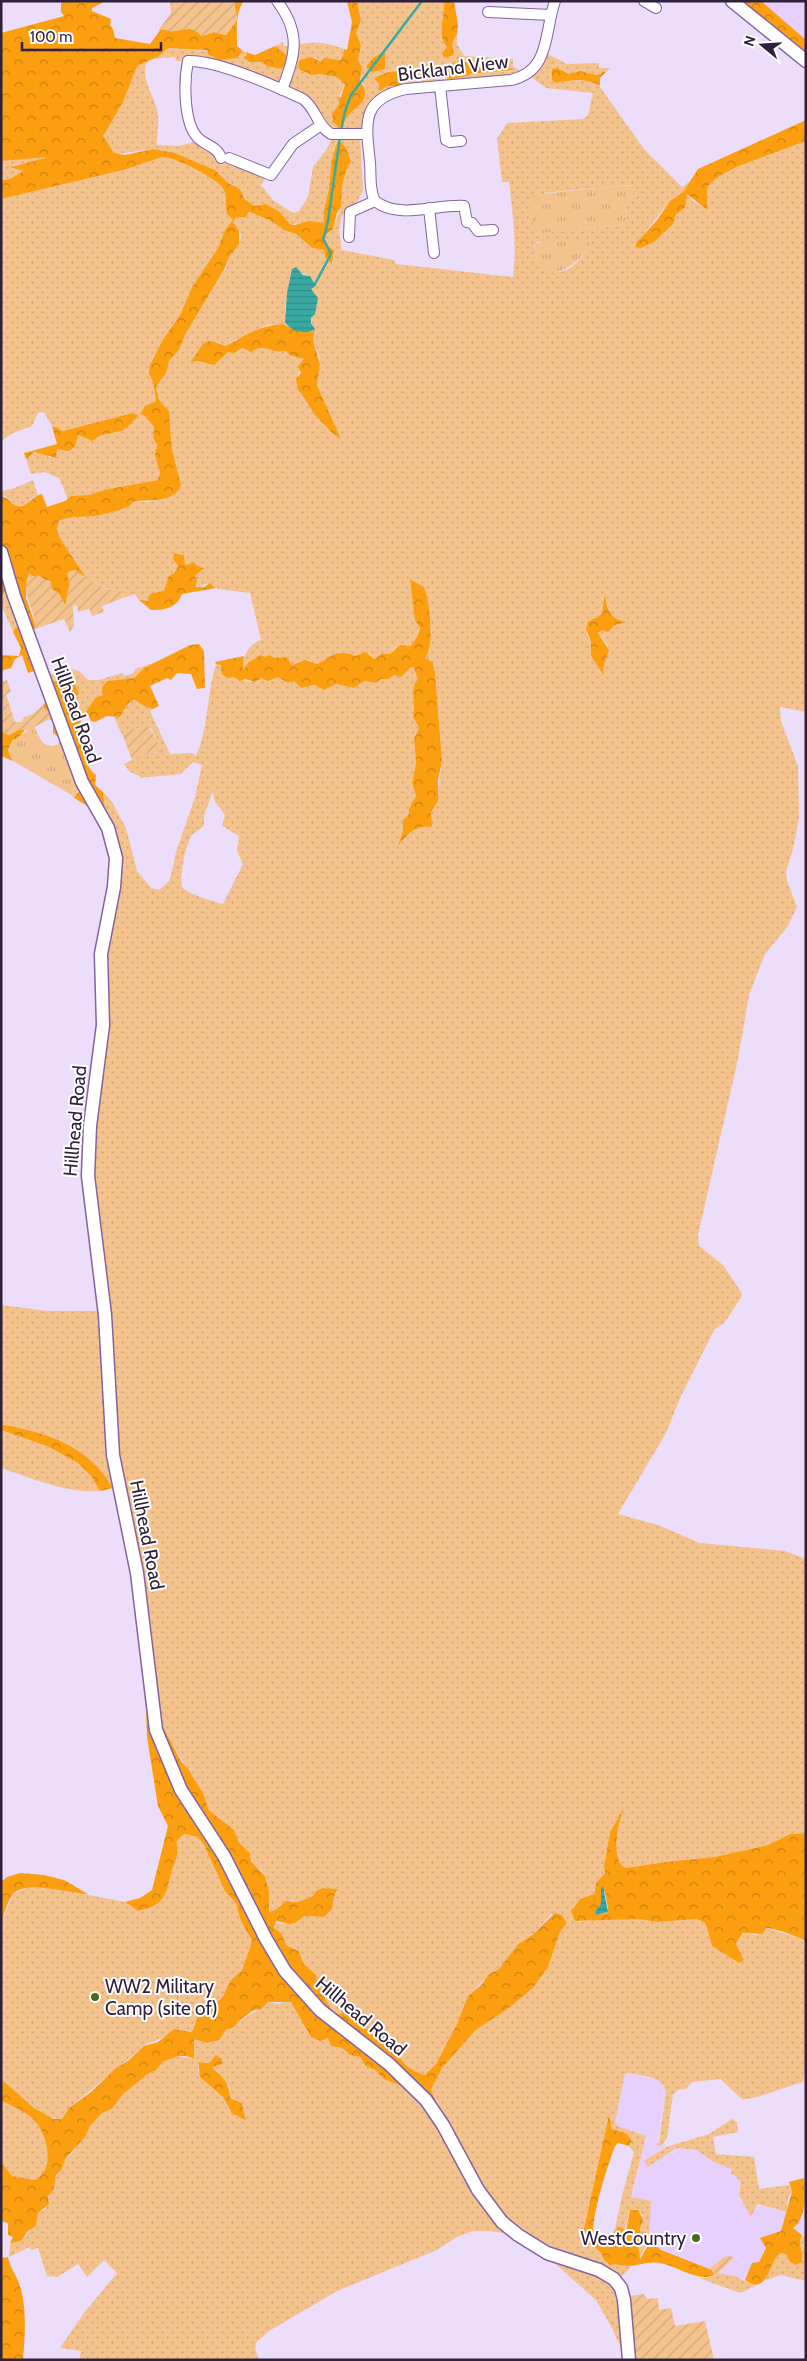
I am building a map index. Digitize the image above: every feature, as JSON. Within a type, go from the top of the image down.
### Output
[{"type":"street","points":[[277,1],[291,24],[294,42],[293,59],[282,90]]},
{"type":"street","name":"Bickland View","points":[[375,201],[366,134],[370,112],[378,100],[401,90],[511,80],[527,74],[544,52],[555,1]]},
{"type":"street","points":[[644,1],[656,8]]},
{"type":"street","points":[[732,1],[806,62]]},
{"type":"street","points":[[488,12],[551,15]]},
{"type":"street","points":[[176,61],[220,66],[306,101],[315,112],[321,125],[329,133],[340,136],[366,134]]},
{"type":"street","points":[[188,61],[186,107],[190,135],[225,158],[273,177],[293,144],[321,125]]},
{"type":"street","points":[[440,86],[446,140],[450,142],[461,141]]},
{"type":"street","points":[[349,237],[350,212],[375,201],[394,209],[464,206],[467,222],[472,223],[478,231],[493,230]]},
{"type":"street","points":[[429,208],[434,254]]},
{"type":"street","name":"Hillhead Road","points":[[1,552],[12,591],[79,774],[108,828],[116,858],[113,895],[100,954],[103,1025],[89,1134],[88,1176],[105,1315],[113,1456],[137,1573],[156,1730],[181,1790],[224,1856],[266,1939],[285,1971],[320,2010],[389,2064],[426,2100],[443,2126],[478,2190],[502,2222],[518,2235],[547,2253],[599,2270],[614,2279],[622,2290],[624,2300],[630,2360]]},
{"type":"shaded area","points":[[761,1],[806,1],[806,40]]},
{"type":"shaded area","points":[[296,267],[303,275],[310,276],[316,286],[311,289],[318,298],[315,314],[311,318],[311,323],[315,329],[308,332],[299,332],[285,322],[287,293],[292,269]]},
{"type":"shaded area","points":[[603,1886],[608,1912],[596,1915],[595,1912],[601,1904],[601,1888]]},
{"type":"shaded area","points":[[626,2073],[661,2081],[666,2092],[657,2145],[661,2146],[664,2144],[666,2147],[658,2150],[648,2167],[676,2148],[697,2150],[714,2162],[733,2169],[741,2181],[738,2190],[741,2202],[787,2212],[781,2231],[770,2234],[759,2262],[752,2263],[745,2280],[718,2273],[734,2258],[732,2257],[724,2257],[708,2270],[661,2250],[657,2246],[646,2248],[650,2231],[650,2201],[632,2197],[646,2136],[618,2126],[615,2123]]},
{"type":"shaded area","points":[[806,2208],[806,2237],[793,2228],[802,2220]]},
{"type":"green space","points":[[61,1],[106,1],[92,8],[92,11],[111,19],[110,25],[115,38],[150,44],[161,29],[173,31],[192,29],[202,36],[214,32],[226,35],[237,20],[234,1],[244,1],[239,11],[237,28],[237,46],[243,51],[236,58],[220,60],[207,54],[208,51],[205,50],[168,48],[159,56],[137,66],[123,102],[103,136],[114,153],[125,155],[153,149],[175,153],[215,170],[228,183],[240,189],[245,199],[255,206],[266,204],[280,212],[290,224],[295,225],[309,221],[324,223],[324,210],[329,188],[332,159],[337,143],[342,143],[346,148],[351,161],[344,177],[341,207],[337,213],[333,229],[324,236],[324,242],[334,251],[332,265],[325,257],[324,250],[312,248],[296,234],[286,231],[269,220],[249,212],[246,217],[236,217],[233,222],[239,230],[239,244],[229,257],[224,270],[185,335],[179,350],[169,361],[166,373],[156,387],[159,400],[169,411],[172,449],[181,485],[174,495],[169,497],[136,501],[127,507],[99,515],[59,521],[57,528],[60,538],[88,581],[75,570],[69,579],[70,584],[65,606],[59,594],[52,589],[50,581],[32,576],[27,579],[26,598],[35,629],[27,631],[41,669],[28,673],[22,655],[15,659],[11,668],[1,671],[1,655],[19,656],[21,648],[13,632],[15,628],[20,629],[6,590],[1,597],[1,496],[21,506],[42,494],[47,507],[65,501],[71,496],[90,495],[104,490],[158,480],[160,473],[155,455],[157,445],[153,438],[154,427],[144,415],[140,414],[145,406],[156,401],[153,381],[149,374],[150,365],[162,341],[180,315],[192,287],[218,248],[225,230],[233,220],[227,214],[225,193],[222,187],[202,173],[184,164],[162,157],[124,170],[1,199],[1,180],[10,179],[23,171],[10,167],[49,157],[1,161],[1,33],[64,16],[61,12]]},
{"type":"green space","points":[[170,1],[234,1],[237,20],[226,35],[214,32],[201,36],[191,29],[158,31],[171,13]]},
{"type":"green space","points":[[357,1],[444,1],[441,31],[447,47],[443,52],[444,58],[454,55],[452,43],[457,34],[457,44],[464,56],[513,59],[513,66],[519,70],[521,77],[383,97],[360,134],[363,190],[358,201],[345,211],[341,219],[339,231],[342,250],[394,260],[396,264],[513,277],[515,241],[512,206],[509,182],[502,182],[497,139],[507,123],[583,119],[588,115],[593,93],[546,88],[527,74],[544,52],[567,64],[599,63],[599,68],[611,68],[599,75],[580,71],[569,74],[565,71],[565,80],[588,81],[598,84],[644,149],[682,187],[690,181],[683,192],[670,201],[639,240],[641,248],[657,238],[675,219],[687,194],[693,201],[706,209],[707,187],[718,177],[738,167],[806,141],[806,712],[780,707],[781,721],[798,766],[799,818],[786,872],[787,881],[797,907],[788,926],[765,954],[749,995],[738,1059],[698,1235],[699,1246],[723,1265],[742,1296],[725,1322],[714,1330],[681,1396],[666,1433],[618,1514],[658,1525],[700,1543],[785,1551],[806,1559],[806,1833],[790,1834],[768,1845],[714,1857],[626,1868],[618,1858],[617,1850],[622,1810],[610,1832],[604,1875],[596,1883],[593,1895],[584,1898],[573,1907],[574,1917],[579,1922],[602,1919],[638,1919],[658,1922],[696,1919],[704,1922],[706,1925],[712,1946],[739,1963],[744,1960],[736,1944],[744,1933],[757,1935],[767,1928],[802,1939],[806,1965],[806,2065],[803,2082],[747,2099],[742,2099],[720,2079],[692,2082],[686,2089],[678,2090],[673,2094],[667,2138],[661,2146],[656,2145],[659,2142],[666,2092],[664,2087],[652,2078],[630,2073],[625,2074],[615,2123],[618,2126],[646,2136],[631,2197],[651,2201],[649,2239],[639,2259],[638,2244],[642,2239],[640,2232],[643,2215],[635,2209],[629,2211],[625,2231],[621,2228],[614,2233],[634,2152],[629,2146],[632,2141],[627,2134],[614,2132],[609,2119],[582,2238],[598,2250],[608,2264],[619,2263],[631,2267],[617,2281],[511,2234],[473,2231],[457,2237],[437,2250],[337,2291],[269,2331],[256,2343],[255,2349],[259,2360],[79,2360],[81,2351],[60,2348],[84,2313],[117,2273],[104,2260],[87,2277],[78,2264],[57,2277],[47,2276],[38,2248],[31,2250],[30,2247],[9,2257],[10,2243],[22,2240],[37,2222],[38,2213],[46,2208],[57,2174],[63,2163],[71,2155],[90,2126],[102,2113],[112,2109],[123,2094],[149,2072],[155,2071],[163,2062],[178,2056],[194,2059],[194,2038],[203,2042],[215,2041],[232,2026],[268,2002],[279,2004],[287,2001],[294,2004],[311,2037],[328,2038],[335,2047],[342,2048],[347,2053],[359,2057],[364,2063],[390,2081],[439,2105],[431,2090],[442,2068],[476,2030],[509,2008],[533,1988],[548,1967],[560,1932],[567,1922],[562,1915],[551,1914],[534,1933],[518,1944],[499,1969],[484,1980],[468,1996],[456,2026],[436,2064],[426,2075],[411,2070],[404,2064],[392,2043],[384,2035],[365,2028],[357,2016],[346,2012],[339,2014],[332,2011],[315,1974],[303,1963],[297,1949],[286,1945],[282,1934],[276,1930],[274,1923],[289,1924],[304,1916],[324,1917],[332,1908],[337,1890],[321,1888],[313,1896],[298,1902],[292,1900],[281,1904],[275,1910],[269,1912],[268,1886],[263,1872],[254,1864],[250,1853],[219,1817],[208,1808],[201,1791],[162,1726],[118,1478],[89,1185],[101,971],[116,877],[103,804],[103,792],[112,802],[126,828],[137,871],[151,888],[159,890],[169,881],[176,852],[195,797],[202,765],[193,762],[181,774],[140,778],[140,776],[130,772],[124,764],[147,752],[163,753],[151,728],[129,729],[122,735],[114,717],[118,717],[129,701],[138,701],[153,709],[150,711],[170,754],[192,753],[196,756],[203,734],[210,688],[216,664],[222,665],[234,677],[251,682],[261,678],[278,677],[288,683],[294,681],[301,688],[313,685],[324,690],[336,684],[354,688],[364,681],[376,683],[381,679],[389,679],[394,675],[398,676],[411,667],[414,668],[419,679],[413,689],[416,708],[413,717],[419,728],[414,739],[416,763],[412,783],[416,796],[406,817],[399,844],[417,829],[431,826],[431,813],[436,806],[442,761],[435,672],[425,658],[430,650],[429,637],[432,633],[426,592],[424,587],[411,579],[420,627],[418,635],[411,646],[396,647],[390,654],[383,654],[374,659],[367,653],[352,656],[340,652],[317,664],[302,661],[292,665],[287,657],[276,658],[273,656],[254,661],[243,671],[244,661],[249,648],[261,640],[250,593],[218,589],[212,584],[206,584],[198,588],[195,576],[203,568],[185,564],[184,555],[174,553],[173,559],[178,566],[161,594],[155,593],[148,601],[139,600],[135,594],[123,598],[124,594],[88,581],[60,538],[57,525],[61,519],[104,514],[129,506],[137,501],[148,502],[166,498],[177,492],[178,472],[172,449],[171,431],[166,407],[159,400],[156,387],[164,375],[169,361],[179,350],[185,335],[226,268],[229,256],[240,240],[240,233],[233,222],[225,230],[218,248],[192,287],[180,315],[162,341],[151,362],[156,401],[145,406],[140,414],[144,414],[154,427],[153,438],[157,445],[156,458],[160,473],[158,480],[68,499],[59,478],[45,472],[31,474],[26,459],[32,453],[44,453],[49,457],[56,456],[57,449],[71,450],[75,447],[78,435],[89,440],[122,431],[128,424],[135,421],[132,413],[63,431],[52,426],[44,412],[38,413],[32,426],[13,433],[1,441],[1,199],[124,170],[162,157],[168,158],[195,168],[219,183],[225,191],[231,217],[252,213],[269,220],[286,231],[296,234],[312,248],[324,250],[330,264],[333,264],[334,252],[324,241],[324,236],[333,229],[340,210],[345,170],[351,161],[346,148],[337,143],[333,150],[327,203],[323,215],[324,223],[290,224],[280,212],[269,206],[255,206],[247,200],[240,189],[228,183],[215,170],[175,153],[153,149],[117,154],[114,153],[102,136],[123,102],[134,70],[140,63],[150,59],[145,71],[158,114],[157,145],[179,146],[194,142],[217,155],[220,165],[227,163],[265,178],[261,185],[274,201],[293,213],[299,211],[308,197],[313,167],[327,149],[333,135],[307,101],[198,61],[176,61],[175,57],[151,59],[159,56],[168,48],[208,51],[207,54],[226,58],[235,57],[243,51],[248,54],[243,57],[249,62],[262,62],[282,69],[287,64],[289,57],[275,46],[283,42],[284,46],[317,43],[344,49],[344,53],[338,61],[321,62],[315,57],[302,60],[298,64],[300,69],[309,74],[339,77],[345,84],[338,100],[339,104],[332,114],[333,122],[342,126],[349,115],[362,103],[366,95],[358,60],[361,45],[356,33],[361,17]],"holes":[[[379,55],[384,64],[369,69],[374,57]],[[456,62],[469,63],[477,68],[482,65],[493,68],[508,67],[514,71],[470,74],[453,79],[439,79],[421,75],[424,71],[445,68],[450,63]],[[400,70],[409,70],[411,77],[397,86],[387,86],[382,90],[378,90],[379,83],[374,78],[385,72]],[[631,185],[635,189],[626,204],[625,221],[622,225],[534,234],[545,193]],[[537,242],[590,246],[577,262],[564,271],[549,270],[539,265],[534,246]],[[292,269],[310,276],[315,284],[311,289],[316,298],[316,305],[311,320],[315,333],[313,340],[320,359],[317,385],[340,437],[331,432],[319,420],[302,396],[298,375],[304,359],[286,351],[277,352],[265,347],[247,351],[242,348],[226,353],[211,363],[199,362],[193,359],[198,351],[216,342],[226,346],[236,339],[251,335],[267,325],[286,325],[285,309]],[[605,596],[610,615],[625,622],[615,625],[611,630],[602,630],[598,633],[608,646],[602,674],[591,656],[591,641],[587,635],[587,625],[602,614]],[[213,791],[214,800],[225,815],[222,826],[239,836],[237,851],[243,864],[223,904],[202,898],[183,888],[181,877],[187,846],[192,835],[203,827],[204,816]],[[213,2059],[219,2065],[213,2067],[214,2070],[230,2087],[230,2098],[242,2103],[246,2119],[235,2116],[229,2110],[223,2097],[198,2071],[198,2062],[209,2063]]]},
{"type":"green space","points":[[357,1],[361,20],[356,33],[361,45],[358,60],[362,67],[360,81],[364,87],[365,97],[340,128],[333,122],[332,114],[339,104],[338,98],[341,97],[345,84],[337,77],[319,74],[312,75],[300,70],[298,64],[300,60],[312,57],[321,62],[324,58],[340,60],[344,49],[347,50],[352,22],[347,2]]},
{"type":"green space","points":[[444,1],[454,1],[458,25],[457,34],[452,43],[454,55],[444,58],[442,53],[447,47],[441,31]]},
{"type":"green space","points":[[732,1],[761,1],[806,40],[806,61]]},
{"type":"green space","points":[[275,46],[289,57],[287,64],[282,69],[267,66],[262,62],[249,62],[243,57],[247,55],[246,52],[255,55]]},
{"type":"green space","points":[[381,53],[385,53],[385,69],[372,72],[366,67],[373,58]]},
{"type":"green space","points":[[459,61],[472,63],[477,68],[484,65],[493,68],[508,67],[515,70],[470,74],[451,79],[421,75],[426,69],[439,68]]},
{"type":"green space","points":[[557,68],[569,74],[580,71],[597,75],[607,71],[600,78],[600,86],[584,81],[556,83],[552,80],[552,69]]},
{"type":"green space","points":[[411,71],[410,80],[404,81],[399,86],[387,86],[382,90],[378,90],[379,84],[374,78],[387,72]]},
{"type":"green space","points":[[806,120],[806,141],[737,167],[718,177],[707,187],[707,210],[687,194],[685,207],[676,215],[673,224],[655,241],[641,248],[635,247],[670,201],[683,192],[698,169]]},
{"type":"green space","points":[[50,157],[34,162],[12,165],[23,171],[10,179],[1,180],[1,161]]},
{"type":"green space","points":[[624,185],[636,188],[626,204],[625,221],[622,225],[534,234],[530,201],[533,195]]},
{"type":"green space","points":[[589,241],[590,246],[571,265],[563,270],[554,272],[547,272],[540,267],[535,254],[536,243]]},
{"type":"green space","points":[[283,324],[312,332],[315,329],[313,340],[320,364],[317,385],[341,439],[331,432],[315,415],[298,389],[296,379],[301,373],[298,366],[304,359],[290,355],[286,351],[261,348],[251,352],[242,348],[234,353],[228,352],[214,365],[197,361],[190,362],[207,342],[212,341],[226,346],[260,329]]},
{"type":"green space","points":[[132,413],[138,415],[122,431],[102,435],[92,441],[78,435],[75,447],[69,451],[57,449],[56,458],[34,452],[26,459],[24,453],[57,444],[52,426],[63,431]]},
{"type":"green space","points":[[33,480],[38,495],[32,498],[26,505],[16,506],[6,496],[1,496],[1,491],[12,489]]},
{"type":"green space","points":[[174,553],[184,555],[185,564],[187,565],[194,562],[197,566],[204,568],[195,576],[197,581],[196,587],[204,587],[210,583],[216,588],[182,594],[174,605],[151,610],[139,600],[148,601],[150,594],[164,590],[169,576],[174,573],[178,566],[173,559]]},
{"type":"green space","points":[[75,570],[97,584],[123,592],[123,598],[102,606],[104,612],[92,616],[89,609],[78,612],[77,605],[73,606],[74,625],[70,632],[64,619],[35,629],[33,614],[27,596],[29,573],[34,577],[38,575],[51,583],[52,589],[59,594],[65,605],[70,584],[67,574]]},
{"type":"green space","points":[[410,579],[424,587],[428,602],[431,635],[428,653],[425,658],[432,662],[435,672],[442,761],[438,780],[438,801],[431,813],[432,827],[421,827],[408,834],[398,846],[403,830],[403,820],[409,814],[409,809],[416,796],[412,783],[416,763],[414,739],[419,728],[413,717],[413,692],[418,679],[414,668],[411,667],[401,677],[394,675],[389,679],[381,679],[376,683],[364,681],[354,688],[336,684],[324,690],[314,685],[301,688],[294,681],[288,683],[278,677],[268,681],[261,678],[255,682],[245,679],[240,681],[234,677],[227,678],[222,674],[221,665],[215,662],[244,656],[243,670],[249,662],[261,655],[265,657],[269,655],[276,658],[287,657],[292,665],[305,660],[317,664],[338,653],[355,656],[366,652],[374,659],[382,654],[390,654],[400,645],[411,646],[420,628],[415,620]]},
{"type":"green space","points":[[6,590],[20,629],[14,629],[13,632],[1,604],[1,597]]},
{"type":"green space","points":[[605,593],[607,604],[613,616],[627,622],[615,625],[608,632],[602,630],[598,633],[609,650],[603,675],[591,656],[591,641],[586,629],[588,622],[602,614]]},
{"type":"green space","points":[[199,644],[204,651],[205,688],[197,689],[191,674],[177,673],[171,680],[167,678],[150,686],[159,706],[153,709],[132,700],[120,717],[107,716],[95,722],[91,721],[88,714],[85,713],[96,697],[103,695],[102,687],[107,681],[134,678],[144,668],[190,645]]},
{"type":"green space","points":[[156,662],[144,668],[134,678],[107,681],[103,687],[103,695],[96,697],[85,713],[78,709],[78,703],[75,701],[78,691],[74,681],[70,679],[51,683],[45,676],[71,669],[79,671],[88,680],[99,680],[122,673],[125,676],[134,673],[135,669]]},
{"type":"green space","points":[[67,679],[74,681],[79,694],[74,698],[78,703],[78,709],[85,713],[80,723],[84,728],[82,739],[84,753],[89,767],[96,775],[95,785],[103,792],[105,812],[93,810],[73,797],[79,792],[65,749],[59,744],[60,738],[53,733],[53,721],[49,719],[51,718],[43,707],[52,697],[51,683],[53,681],[62,682]]},
{"type":"green space","points":[[7,680],[11,692],[6,694],[15,722],[22,722],[24,717],[33,714],[44,704],[43,707],[51,714],[51,718],[29,730],[18,730],[9,735],[1,731],[1,712],[3,711],[1,682]]},
{"type":"green space","points":[[34,726],[40,739],[46,745],[54,746],[59,744],[63,748],[79,788],[75,797],[13,761],[9,749],[14,740]]},
{"type":"green space","points":[[149,727],[164,753],[150,752],[132,760],[122,733],[129,729]]},
{"type":"green space","points":[[18,730],[25,730],[18,738],[13,740],[8,750],[13,761],[1,756],[1,731],[9,735]]},
{"type":"green space","points":[[1,1305],[48,1311],[104,1311],[118,1486],[113,1488],[89,1458],[68,1444],[45,1434],[1,1425]]},
{"type":"green space","points":[[1,1425],[13,1426],[57,1439],[79,1451],[98,1467],[113,1488],[100,1491],[91,1476],[78,1463],[49,1447],[1,1430]]},
{"type":"green space","points":[[1,1430],[49,1447],[78,1463],[91,1476],[100,1491],[63,1488],[1,1468]]},
{"type":"green space","points":[[151,1696],[157,1730],[162,1725],[181,1761],[203,1793],[209,1810],[234,1830],[239,1842],[250,1853],[251,1861],[265,1876],[269,1891],[269,1912],[275,1910],[286,1901],[298,1902],[313,1896],[316,1891],[322,1888],[338,1889],[332,1909],[324,1917],[304,1916],[295,1923],[289,1924],[276,1921],[274,1928],[282,1934],[286,1945],[299,1951],[303,1963],[315,1974],[332,2011],[339,2014],[346,2012],[355,2014],[365,2028],[385,2036],[404,2063],[415,2071],[425,2075],[436,2064],[456,2026],[468,1996],[482,1984],[488,1975],[499,1969],[518,1944],[532,1935],[555,1913],[562,1915],[567,1923],[560,1932],[548,1967],[533,1988],[509,2008],[476,2030],[442,2068],[431,2090],[440,2110],[433,2109],[392,2066],[404,2079],[404,2087],[384,2079],[375,2070],[366,2066],[360,2057],[350,2055],[342,2048],[331,2046],[328,2038],[320,2041],[311,2037],[291,2002],[268,2002],[261,2009],[254,2010],[240,2020],[234,2027],[226,2030],[219,2040],[207,2043],[194,2039],[194,2059],[178,2056],[163,2062],[155,2071],[149,2073],[123,2094],[112,2109],[102,2113],[90,2126],[85,2137],[66,2158],[61,2170],[56,2175],[54,2188],[48,2197],[49,2204],[38,2213],[36,2226],[28,2231],[21,2241],[10,2243],[13,2237],[8,2235],[8,2223],[1,2221],[1,2162],[12,2176],[35,2180],[42,2175],[48,2160],[42,2133],[34,2120],[13,2106],[1,2101],[1,2079],[34,2108],[54,2119],[62,2119],[69,2108],[91,2092],[115,2069],[129,2060],[144,2046],[158,2042],[174,2029],[191,2032],[198,2016],[222,1998],[231,1980],[242,1970],[252,1941],[240,1919],[236,1903],[225,1891],[203,1843],[197,1837],[185,1834],[177,1840],[176,1860],[165,1895],[158,1903],[138,1911],[125,1902],[140,1898],[152,1890],[168,1826],[158,1806],[147,1737],[146,1711]],"holes":[[[157,1731],[180,1786],[170,1766]],[[189,1801],[225,1856],[238,1881]],[[277,1957],[304,1993],[322,2011],[388,2063],[312,2004],[291,1979]]]},
{"type":"green space","points":[[624,1807],[618,1831],[617,1849],[621,1864],[626,1868],[714,1857],[768,1845],[790,1834],[806,1833],[806,1965],[804,1959],[804,1940],[770,1928],[766,1928],[762,1934],[743,1933],[736,1944],[744,1960],[739,1963],[712,1946],[706,1925],[704,1922],[696,1919],[658,1922],[638,1919],[575,1921],[571,1911],[580,1899],[594,1894],[596,1883],[605,1873],[604,1867],[610,1832]],"holes":[[[601,1890],[605,1892],[607,1913],[596,1915],[595,1912],[601,1904]]]},
{"type":"green space","points":[[186,1834],[197,1837],[203,1843],[223,1887],[236,1902],[240,1919],[252,1941],[242,1970],[231,1980],[222,1998],[210,2008],[191,2032],[179,2030],[148,2043],[69,2108],[62,2119],[47,2115],[20,2097],[1,2079],[1,1924],[13,1894],[26,1888],[53,1888],[125,1902],[138,1911],[147,1909],[158,1903],[165,1894],[176,1858],[177,1840]]},
{"type":"green space","points":[[20,1873],[44,1875],[64,1880],[88,1894],[50,1888],[22,1889],[15,1892],[10,1898],[1,1924],[1,1882],[7,1877]]},
{"type":"green space","points":[[216,2055],[222,2059],[222,2064],[213,2067],[214,2070],[226,2082],[230,2098],[242,2103],[246,2120],[232,2114],[223,2097],[200,2077],[198,2062],[209,2063]]},
{"type":"green space","points":[[1,2101],[28,2115],[39,2127],[45,2143],[48,2160],[42,2175],[35,2180],[11,2176],[1,2162]]},
{"type":"green space","points":[[609,2115],[612,2129],[627,2134],[632,2141],[629,2146],[618,2143],[615,2146],[604,2179],[594,2220],[594,2240],[610,2247],[614,2231],[620,2227],[626,2231],[630,2210],[638,2210],[643,2219],[640,2229],[642,2239],[638,2244],[640,2259],[647,2247],[655,2245],[661,2250],[712,2270],[714,2275],[701,2277],[666,2264],[610,2265],[597,2249],[582,2238]]},
{"type":"green space","points":[[732,2119],[737,2122],[738,2132],[713,2137],[716,2154],[754,2157],[759,2189],[789,2185],[792,2192],[788,2198],[787,2212],[757,2204],[751,2217],[739,2195],[741,2181],[737,2179],[738,2177],[731,2174],[732,2169],[714,2162],[697,2150],[676,2148],[648,2167],[644,2161],[666,2147],[709,2134]]},
{"type":"green space","points":[[804,2178],[805,2199],[803,2212],[798,2224],[793,2228],[802,2235],[800,2242],[802,2262],[796,2265],[790,2262],[786,2254],[780,2253],[763,2281],[759,2284],[753,2284],[745,2280],[752,2263],[759,2262],[766,2248],[760,2238],[781,2231],[792,2192],[789,2182]]},
{"type":"green space","points":[[802,2235],[806,2237],[806,2281],[781,2275],[763,2281],[775,2256],[780,2253],[786,2254],[790,2262],[796,2265],[802,2262],[800,2242]]},
{"type":"green space","points":[[730,2256],[734,2258],[718,2273],[714,2275],[712,2270],[708,2270],[724,2257]]},
{"type":"green space","points":[[8,2257],[20,2286],[24,2304],[23,2360],[1,2360],[1,2258]]},
{"type":"green space","points":[[557,2259],[616,2283],[626,2360],[612,2328],[596,2300],[551,2260]]},
{"type":"green space","points":[[718,2273],[759,2284],[740,2293],[699,2278],[708,2278]]},
{"type":"green space","points":[[644,2294],[647,2299],[658,2298],[659,2310],[671,2308],[675,2326],[705,2321],[714,2360],[630,2360],[624,2297]]},
{"type":"waterway","points":[[341,131],[351,95],[422,1]]},
{"type":"waterway","points":[[324,237],[340,137]]},
{"type":"waterway","points":[[315,284],[331,254],[323,238]]},
{"type":"place","name":"WW2 Military Camp (site of)","points":[[95,1997]]},
{"type":"place","name":"WestCountry","points":[[696,2238]]}]
